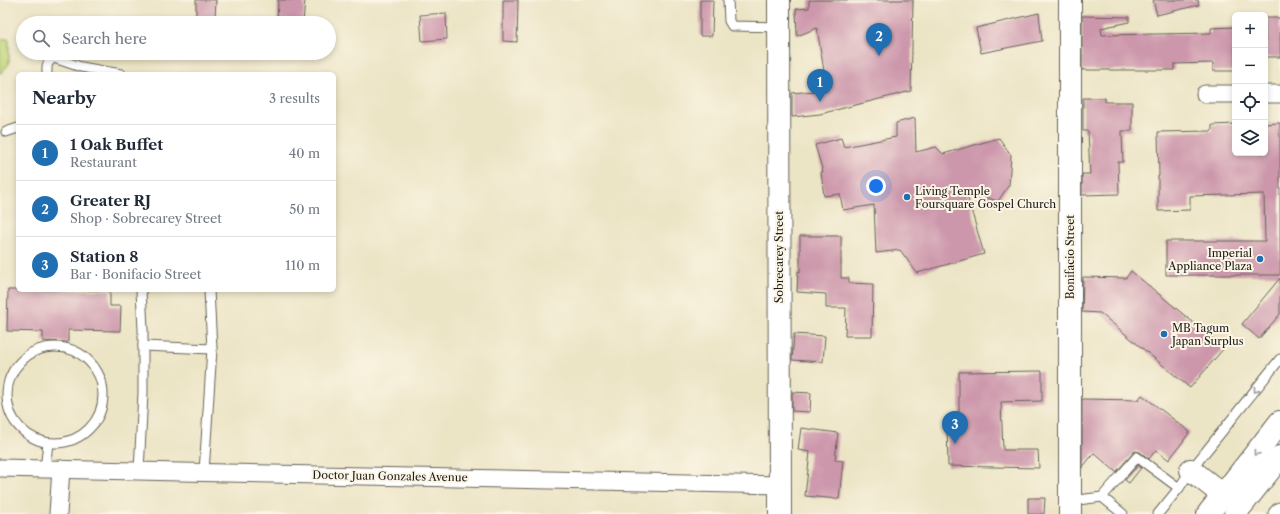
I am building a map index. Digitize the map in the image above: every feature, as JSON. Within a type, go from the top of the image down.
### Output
[{"type":"main road","name":"Sobrecarey Street","points":[[779,0],[780,514]]},
{"type":"main road","name":"Bonifacio Street","points":[[1070,0],[1070,508]]},
{"type":"main road","points":[[1208,514],[1280,422]]},
{"type":"main road","points":[[1235,514],[1280,457]]},
{"type":"main road","points":[[1191,470],[1223,495]]},
{"type":"street","points":[[1205,94],[1232,94]]},
{"type":"street","points":[[1268,94],[1280,94]]},
{"type":"street","name":"Doctor Juan Gonzales Avenue","points":[[0,468],[780,484]]},
{"type":"street","points":[[53,469],[58,514]]},
{"type":"street","points":[[1277,514],[1280,511]]},
{"type":"lane","points":[[728,0],[729,21],[732,26],[779,27]]},
{"type":"lane","points":[[47,72],[47,64],[49,60]]},
{"type":"lane","points":[[60,60],[81,67],[110,72]]},
{"type":"lane","points":[[6,132],[16,129]]},
{"type":"lane","points":[[139,471],[144,393],[142,292]]},
{"type":"lane","points":[[204,472],[212,349],[209,292]]},
{"type":"lane","points":[[144,346],[212,349]]},
{"type":"lane","points":[[58,347],[73,350],[86,358],[97,370],[102,384],[103,400],[99,415],[90,429],[76,439],[60,443],[48,442],[29,436],[16,425],[8,411],[6,395],[9,378],[17,364],[28,354],[43,348],[58,347]]},
{"type":"lane","points":[[1158,514],[1180,488],[1191,470],[1280,359]]},
{"type":"lane","points":[[48,442],[53,469]]},
{"type":"lane","points":[[1070,508],[1102,497],[1137,457],[1180,488]]},
{"type":"lane","points":[[1102,497],[1123,514]]},
{"type":"green space","points":[[0,39],[9,39],[9,64],[0,74]]},
{"type":"building","points":[[196,0],[216,0],[215,16],[196,16]]},
{"type":"building","points":[[278,0],[305,0],[304,16],[277,16]]},
{"type":"building","points":[[503,0],[518,0],[517,42],[503,41]]},
{"type":"building","points":[[700,0],[713,0],[712,36],[700,36]]},
{"type":"building","points":[[809,0],[913,0],[911,91],[820,114],[792,117],[792,93],[827,90],[817,28],[797,36],[796,9],[809,8]]},
{"type":"building","points":[[1153,0],[1198,0],[1199,5],[1157,15]]},
{"type":"building","points":[[446,13],[447,39],[422,41],[420,15]]},
{"type":"building","points":[[1039,13],[1042,41],[981,53],[976,28]]},
{"type":"building","points":[[1082,16],[1129,17],[1129,22],[1101,28],[1102,35],[1211,33],[1211,28],[1232,27],[1232,71],[1213,71],[1213,63],[1174,64],[1174,70],[1082,70]]},
{"type":"building","points":[[1268,18],[1280,18],[1280,57],[1268,57]]},
{"type":"building","points":[[1083,98],[1105,98],[1105,102],[1132,102],[1132,131],[1122,131],[1123,162],[1118,162],[1119,194],[1082,195],[1082,174],[1090,174],[1088,131],[1083,131]]},
{"type":"building","points":[[915,118],[916,152],[936,147],[943,154],[999,138],[1011,155],[1009,185],[998,201],[966,192],[984,254],[917,273],[900,250],[876,253],[874,205],[843,210],[840,194],[824,196],[821,172],[823,172],[815,145],[841,138],[844,147],[896,137],[896,123]]},
{"type":"building","points":[[1280,123],[1280,275],[1166,275],[1166,241],[1265,241],[1264,194],[1190,196],[1190,210],[1158,211],[1158,132],[1212,131],[1212,125],[1232,124],[1232,156],[1268,156],[1268,124]]},
{"type":"building","points":[[800,236],[841,236],[841,278],[849,278],[849,283],[873,284],[872,336],[845,336],[846,308],[826,308],[826,294],[797,292],[798,271],[800,272]]},
{"type":"building","points":[[1131,271],[1224,348],[1190,388],[1100,313],[1082,312],[1083,277],[1126,278]]},
{"type":"building","points":[[1280,278],[1280,314],[1259,339],[1242,324]]},
{"type":"building","points":[[8,290],[16,290],[16,292],[110,292],[110,306],[121,306],[120,331],[68,330],[68,342],[43,341],[43,332],[7,331]]},
{"type":"building","points":[[794,334],[825,336],[823,362],[792,360]]},
{"type":"building","points":[[1042,371],[1042,401],[1001,402],[1003,450],[1038,450],[1039,468],[948,466],[947,424],[959,424],[959,372]]},
{"type":"building","points":[[792,392],[811,393],[810,412],[792,411]]},
{"type":"building","points":[[1142,395],[1190,432],[1169,460],[1156,450],[1149,459],[1140,452],[1135,451],[1116,472],[1094,453],[1082,468],[1082,399],[1138,400]]},
{"type":"building","points":[[801,428],[838,433],[835,460],[843,461],[839,499],[805,496],[810,452],[798,450]]},
{"type":"building","points":[[1138,465],[1141,468],[1129,483],[1125,480]]},
{"type":"building","points":[[1028,498],[1045,498],[1044,514],[1028,514]]},
{"type":"place","name":"Greater RJ","points":[[879,56]]},
{"type":"place","name":"1 Oak Buffet","points":[[820,102]]},
{"type":"place","name":"Living Temple Foursquare Gospel Church","points":[[907,197]]},
{"type":"place","name":"Imperial Appliance Plaza","points":[[1260,259]]},
{"type":"place","name":"MB Tagum Japan Surplus","points":[[1164,334]]},
{"type":"place","name":"Station 8","points":[[955,444]]}]
